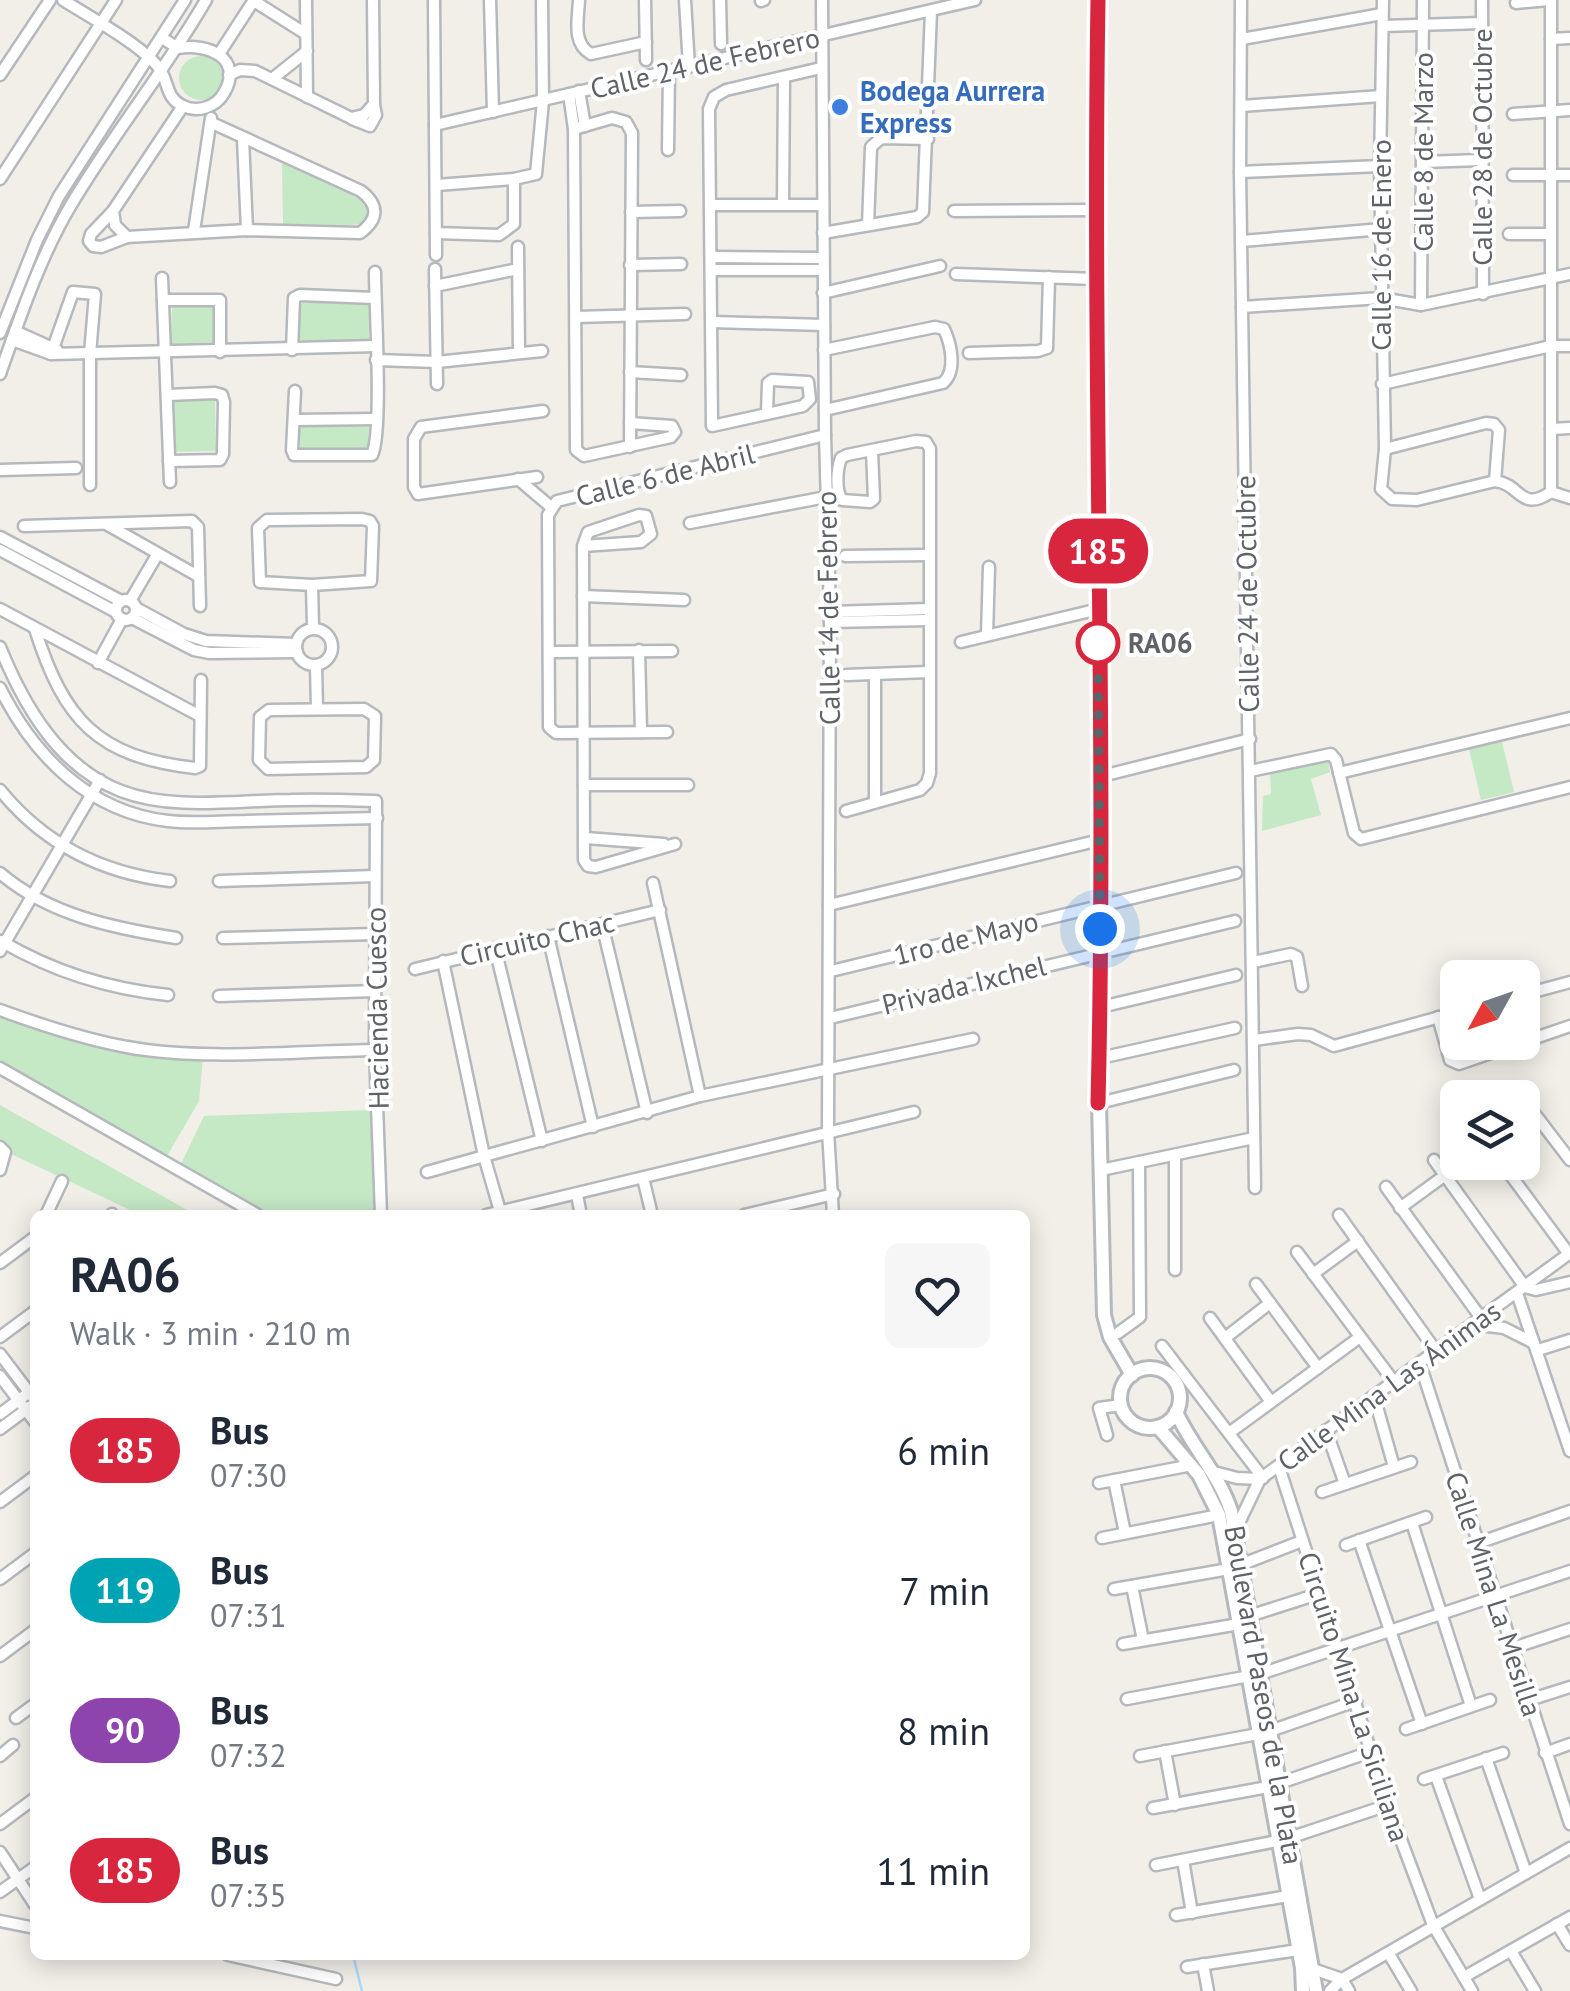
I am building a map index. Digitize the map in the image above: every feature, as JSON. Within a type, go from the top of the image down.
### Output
[{"type":"street","points":[[0,74],[50,0]]},
{"type":"street","points":[[62,0],[162,70],[167,90],[183,106],[195,110],[218,102],[227,89],[229,76],[219,54],[195,45],[178,48],[162,38]]},
{"type":"street","points":[[0,179],[116,0]]},
{"type":"street","points":[[0,333],[37,240],[60,196],[185,0]]},
{"type":"street","points":[[0,374],[36,278],[71,205],[178,48],[206,0]]},
{"type":"street","points":[[219,54],[254,0],[306,34]]},
{"type":"street","points":[[306,0],[307,97]]},
{"type":"street","points":[[229,76],[240,70],[255,71],[351,118],[364,116],[374,104],[373,0]]},
{"type":"street","points":[[434,0],[436,255]]},
{"type":"street","points":[[490,0],[493,112]]},
{"type":"street","points":[[437,185],[536,174],[543,101],[542,0]]},
{"type":"street","points":[[578,0],[581,49],[590,54],[646,42]]},
{"type":"street","points":[[644,0],[646,60]]},
{"type":"street","points":[[686,0],[689,67]]},
{"type":"street","points":[[720,0],[721,44]]},
{"type":"street","name":"Calle 14 de Febrero","points":[[822,0],[824,410],[830,617],[828,1131],[833,1210]]},
{"type":"street","name":"Calle 24 de Febrero","points":[[435,126],[976,0]]},
{"type":"street","points":[[1098,0],[1098,777],[1102,905],[1098,952],[1105,1057],[1098,1103],[1104,1316],[1110,1336],[1132,1375]]},
{"type":"street","name":"Calle 24 de Octubre","points":[[1241,0],[1240,172],[1255,1188]]},
{"type":"street","name":"Calle 16 de Enero","points":[[1382,0],[1381,488],[1392,499],[1417,500],[1495,481]]},
{"type":"street","name":"Calle 8 de Marzo","points":[[1422,305],[1423,0]]},
{"type":"street","name":"Calle 28 de Octubre","points":[[1482,0],[1483,294]]},
{"type":"street","points":[[1516,3],[1550,0],[1552,492]]},
{"type":"street","points":[[823,233],[917,217],[923,212],[931,10]]},
{"type":"street","points":[[1242,39],[1382,20],[1482,23]]},
{"type":"street","points":[[1552,38],[1570,38]]},
{"type":"street","points":[[272,79],[307,51]]},
{"type":"street","points":[[768,412],[768,382],[808,382],[810,398],[804,406],[712,426],[709,109],[714,97],[726,90],[821,68]]},
{"type":"street","points":[[668,72],[668,150]]},
{"type":"street","points":[[783,204],[784,77]]},
{"type":"street","points":[[574,93],[580,128],[576,450],[584,456],[630,447],[675,432],[672,426],[630,424]]},
{"type":"street","points":[[1242,106],[1380,96]]},
{"type":"street","points":[[183,106],[113,210],[90,234],[89,241],[94,246],[102,247],[127,237],[194,231],[360,233],[372,224],[376,213],[372,199],[361,191],[212,123]]},
{"type":"street","points":[[194,231],[212,123],[209,107]]},
{"type":"street","points":[[1513,114],[1570,110]]},
{"type":"street","points":[[580,128],[612,118],[626,122],[632,133],[630,447]]},
{"type":"street","points":[[243,138],[247,230]]},
{"type":"street","points":[[868,224],[874,141],[928,140]]},
{"type":"street","points":[[1423,162],[1480,160]]},
{"type":"street","points":[[1240,172],[1380,166]]},
{"type":"street","points":[[1513,175],[1570,175]]},
{"type":"street","points":[[436,232],[499,235],[508,231],[514,224],[514,179]]},
{"type":"street","points":[[712,205],[823,205]]},
{"type":"street","points":[[113,210],[115,225],[127,237]]},
{"type":"street","points":[[954,210],[1096,210]]},
{"type":"street","points":[[631,212],[680,212]]},
{"type":"street","points":[[1242,240],[1382,229]]},
{"type":"street","points":[[1509,234],[1549,234]]},
{"type":"street","points":[[518,247],[519,352]]},
{"type":"street","points":[[630,265],[681,264]]},
{"type":"street","points":[[712,264],[823,264]]},
{"type":"street","points":[[824,293],[940,266]]},
{"type":"street","points":[[435,269],[437,384]]},
{"type":"street","points":[[435,286],[518,269]]},
{"type":"street","points":[[295,391],[292,450],[299,458],[372,455],[376,420],[375,272]]},
{"type":"street","points":[[956,274],[1096,279]]},
{"type":"street","points":[[1242,308],[1381,298],[1422,305],[1570,274]]},
{"type":"street","points":[[969,352],[1046,348],[1049,277]]},
{"type":"street","points":[[162,278],[170,482]]},
{"type":"street","points":[[55,351],[73,292],[96,294],[90,354],[90,485]]},
{"type":"street","points":[[292,350],[294,298],[375,298]]},
{"type":"street","points":[[163,300],[220,300],[220,352]]},
{"type":"street","points":[[576,318],[685,314]]},
{"type":"street","points":[[712,322],[824,325]]},
{"type":"street","points":[[824,350],[935,327],[944,329],[949,339],[951,370],[942,382],[824,410]]},
{"type":"street","points":[[14,336],[55,351],[90,354],[376,346]]},
{"type":"street","points":[[1382,384],[1550,346],[1570,346]]},
{"type":"street","points":[[376,360],[437,362],[542,350]]},
{"type":"street","points":[[630,372],[681,374]]},
{"type":"street","points":[[167,395],[215,393],[224,402],[220,460],[169,461]]},
{"type":"street","points":[[537,477],[418,494],[414,487],[414,438],[421,426],[543,411]]},
{"type":"street","points":[[294,420],[376,420]]},
{"type":"street","points":[[1384,448],[1486,422],[1494,424],[1499,430],[1495,481],[1504,482],[1527,500],[1540,500],[1552,492]]},
{"type":"street","points":[[1551,430],[1570,428]]},
{"type":"street","name":"Calle 6 de Abril","points":[[585,733],[552,731],[549,727],[551,508],[558,501],[825,435]]},
{"type":"street","points":[[846,811],[920,790],[930,773],[930,449],[926,442],[872,450],[841,458],[838,496],[842,500],[874,499],[872,450]]},
{"type":"street","points":[[0,470],[76,468]]},
{"type":"street","points":[[518,480],[551,508]]},
{"type":"street","points":[[1552,492],[1570,498]]},
{"type":"street","points":[[690,522],[826,496]]},
{"type":"street","points":[[583,546],[641,542],[651,534],[649,523],[646,516],[639,515],[605,526],[588,532],[583,546],[584,860],[588,866],[675,844],[586,838]]},
{"type":"street","points":[[370,520],[370,581],[312,585],[260,582],[261,523],[370,520]]},
{"type":"street","points":[[24,526],[196,523],[200,606]]},
{"type":"street","points":[[105,524],[198,576]]},
{"type":"street","points":[[0,538],[179,643],[209,652],[296,648]]},
{"type":"street","points":[[0,550],[126,610]]},
{"type":"street","points":[[98,663],[157,554]]},
{"type":"street","points":[[844,556],[928,554]]},
{"type":"street","points":[[986,635],[988,566]]},
{"type":"street","points":[[312,585],[313,628]]},
{"type":"street","points":[[584,596],[684,600]]},
{"type":"street","points":[[0,609],[200,716]]},
{"type":"street","points":[[961,642],[1099,609]]},
{"type":"street","points":[[830,617],[928,614]]},
{"type":"street","points":[[313,628],[299,636],[296,648],[301,659],[316,665]]},
{"type":"street","points":[[313,628],[328,634],[332,641],[330,657],[316,665]]},
{"type":"street","points":[[35,629],[50,676],[68,704],[91,730],[116,748],[153,764],[195,768],[202,761],[200,680]]},
{"type":"street","points":[[0,647],[46,734],[80,767],[100,780],[2,945],[90,980],[168,995]]},
{"type":"street","points":[[639,650],[641,732]]},
{"type":"street","points":[[550,652],[672,651]]},
{"type":"street","points":[[316,665],[317,709]]},
{"type":"street","points":[[846,674],[930,672]]},
{"type":"street","points":[[875,675],[875,800]]},
{"type":"street","points":[[0,688],[28,736],[53,765],[91,796],[134,814],[169,821],[377,818]]},
{"type":"street","points":[[317,709],[371,711],[375,716],[372,764],[268,768],[262,765],[259,760],[263,712],[317,709]]},
{"type":"street","points":[[1339,773],[1570,718]]},
{"type":"street","points":[[585,733],[667,732]]},
{"type":"street","points":[[1098,777],[1250,739]]},
{"type":"street","points":[[1250,771],[1327,752],[1336,760],[1354,833],[1361,839],[1570,787]]},
{"type":"street","name":"Hacienda Cuesco","points":[[100,780],[146,798],[217,802],[376,801],[374,991],[381,1210]]},
{"type":"street","points":[[584,785],[688,785]]},
{"type":"street","points":[[0,790],[18,812],[60,845],[116,872],[170,881]]},
{"type":"street","points":[[829,905],[1100,840]]},
{"type":"street","points":[[0,873],[32,895],[104,925],[176,938]]},
{"type":"street","name":"1ro de Mayo","points":[[831,972],[1236,873]]},
{"type":"street","points":[[219,880],[375,876]]},
{"type":"street","points":[[653,883],[700,1096]]},
{"type":"street","name":"Circuito Chac","points":[[414,970],[660,910]]},
{"type":"street","name":"Privada Ixchel","points":[[830,1018],[1236,921]]},
{"type":"street","points":[[602,924],[647,1112]]},
{"type":"street","points":[[222,938],[375,934]]},
{"type":"street","points":[[548,936],[593,1127]]},
{"type":"street","points":[[495,948],[542,1141]]},
{"type":"street","points":[[1252,962],[1291,954],[1301,966],[1302,986]]},
{"type":"street","points":[[444,961],[484,1156],[500,1210]]},
{"type":"street","points":[[1101,1007],[1236,976]]},
{"type":"street","points":[[1540,990],[1570,982]]},
{"type":"street","points":[[219,996],[374,991]]},
{"type":"street","points":[[0,1010],[70,1034],[128,1048],[179,1053],[375,1050]]},
{"type":"street","points":[[1254,1040],[1298,1034],[1334,1046],[1438,1017],[1445,1050],[1450,1060],[1459,1064],[1570,1026]]},
{"type":"street","points":[[1105,1057],[1235,1028]]},
{"type":"street","points":[[427,1172],[700,1096],[973,1039]]},
{"type":"street","points":[[0,1068],[249,1210]]},
{"type":"street","points":[[1098,1103],[1234,1070]]},
{"type":"street","points":[[505,1210],[577,1196],[914,1112]]},
{"type":"street","points":[[1540,1121],[1570,1160]]},
{"type":"street","points":[[1101,1170],[1254,1138]]},
{"type":"street","points":[[0,1170],[2,1149]]},
{"type":"street","points":[[1175,1155],[1175,1270]]},
{"type":"street","points":[[1434,1160],[1440,1170]]},
{"type":"street","points":[[1118,1333],[1140,1316],[1139,1162]]},
{"type":"street","points":[[643,1178],[651,1210]]},
{"type":"street","points":[[1400,1208],[1440,1179]]},
{"type":"street","points":[[1447,1180],[1521,1290],[1570,1282]]},
{"type":"street","points":[[1514,1180],[1569,1254]]},
{"type":"street","points":[[48,1210],[62,1181]]},
{"type":"street","points":[[1386,1187],[1476,1321],[1504,1328],[1536,1347],[1570,1340]]},
{"type":"street","points":[[765,1210],[834,1194]]},
{"type":"street","points":[[577,1196],[580,1210]]},
{"type":"street","points":[[1339,1215],[1436,1351]]},
{"type":"street","points":[[0,1263],[30,1241]]},
{"type":"street","points":[[1313,1274],[1358,1241]]},
{"type":"street","points":[[1297,1252],[1394,1382]]},
{"type":"street","name":"Calle Mina Las Ánimas","points":[[1232,1539],[1262,1479],[1569,1254]]},
{"type":"street","points":[[1256,1284],[1318,1368]]},
{"type":"street","name":"Calle Mina Las Ánimas","points":[[1521,1290],[1570,1451]]},
{"type":"street","points":[[1224,1338],[1270,1302]]},
{"type":"street","points":[[0,1337],[30,1316]]},
{"type":"street","points":[[1210,1318],[1272,1402]]},
{"type":"street","points":[[1229,1434],[1360,1338]]},
{"type":"street","points":[[1162,1346],[1262,1479]]},
{"type":"street","points":[[0,1354],[30,1399]]},
{"type":"street","name":"Calle Mina La Mesilla","points":[[1420,1364],[1570,1824]]},
{"type":"street","points":[[1148,1369],[1165,1373],[1177,1386],[1176,1412],[1158,1427],[1139,1426],[1130,1421],[1120,1405],[1122,1388],[1132,1375],[1148,1369]]},
{"type":"street","points":[[0,1376],[30,1399]]},
{"type":"street","points":[[1374,1396],[1394,1467]]},
{"type":"street","points":[[1555,1402],[1570,1398]]},
{"type":"street","points":[[0,1414],[30,1399]]},
{"type":"street","points":[[0,1430],[30,1399]]},
{"type":"street","points":[[1107,1435],[1099,1408],[1120,1405]]},
{"type":"street","name":"Boulevard Paseos de la Plata","points":[[1176,1412],[1227,1499],[1235,1567],[1283,1839],[1316,1991]]},
{"type":"street","name":"Boulevard Paseos de la Plata","points":[[1158,1427],[1207,1487],[1232,1539]]},
{"type":"street","points":[[1326,1430],[1345,1484]]},
{"type":"street","points":[[1322,1492],[1410,1462]]},
{"type":"street","points":[[1098,1483],[1192,1465]]},
{"type":"street","name":"Circuito Mina La Siciliana","points":[[1279,1466],[1388,1805],[1433,1925],[1472,1991]]},
{"type":"street","name":"Calle Mina Las Ánimas","points":[[1214,1472],[1262,1479]]},
{"type":"street","points":[[0,1502],[30,1480]]},
{"type":"street","points":[[1114,1480],[1125,1533]]},
{"type":"street","points":[[1478,1543],[1570,1511]]},
{"type":"street","points":[[1102,1538],[1219,1515]]},
{"type":"street","points":[[1346,1545],[1426,1516]]},
{"type":"street","points":[[1412,1523],[1471,1706]]},
{"type":"street","points":[[1360,1540],[1422,1724]]},
{"type":"street","points":[[1114,1589],[1235,1567],[1302,1541]]},
{"type":"street","points":[[0,1579],[30,1556]]},
{"type":"street","points":[[1127,1699],[1254,1676],[1570,1571]]},
{"type":"street","points":[[1132,1586],[1143,1640]]},
{"type":"street","points":[[1123,1644],[1244,1620],[1318,1594]]},
{"type":"street","points":[[1513,1648],[1570,1629]]},
{"type":"street","points":[[0,1656],[30,1634]]},
{"type":"street","points":[[1529,1700],[1570,1687]]},
{"type":"street","points":[[1406,1730],[1490,1700]]},
{"type":"street","points":[[1140,1756],[1264,1732],[1356,1701]]},
{"type":"street","points":[[16,1718],[30,1708]]},
{"type":"street","points":[[1545,1753],[1570,1744]]},
{"type":"street","points":[[0,1756],[14,1746]]},
{"type":"street","points":[[1165,1751],[1175,1805]]},
{"type":"street","points":[[1153,1808],[1274,1785],[1372,1751]]},
{"type":"street","points":[[1480,1900],[1430,1777],[1502,1753]]},
{"type":"street","points":[[1486,1758],[1526,1873]]},
{"type":"street","points":[[0,1824],[30,1802]]},
{"type":"street","points":[[1156,1865],[1283,1839],[1388,1805]]},
{"type":"street","name":"Boulevard Paseos de la Plata","points":[[1283,1839],[1298,1950],[1308,1968],[1303,1991]]},
{"type":"street","points":[[1330,1991],[1342,1979],[1570,1848]]},
{"type":"street","points":[[0,1852],[8,1886]]},
{"type":"street","points":[[1182,1860],[1192,1913]]},
{"type":"street","points":[[8,1886],[30,1871]]},
{"type":"street","points":[[0,1872],[8,1886],[30,1901]]},
{"type":"street","points":[[1176,1915],[1288,1896]]},
{"type":"street","points":[[1464,1977],[1570,1917]]},
{"type":"street","points":[[0,1921],[30,1927]]},
{"type":"street","points":[[1558,1924],[1570,1944]]},
{"type":"street","points":[[1187,1967],[1298,1950]]},
{"type":"street","points":[[1511,1950],[1535,1991]]},
{"type":"street","points":[[1389,1954],[1410,1991]]},
{"type":"street","points":[[251,1960],[336,1979]]},
{"type":"street","points":[[282,1960],[289,1968]]},
{"type":"street","points":[[1203,1964],[1208,1991]]},
{"type":"street","points":[[1308,1968],[1342,1979],[1349,1991]]},
{"type":"green space","points":[[201,56],[216,63],[223,78],[216,93],[201,100],[186,93],[179,78],[186,63]]},
{"type":"green space","points":[[282,163],[361,196],[369,207],[367,220],[351,225],[283,224]]},
{"type":"green space","points":[[370,301],[369,340],[297,340],[297,303]]},
{"type":"green space","points":[[217,304],[216,342],[171,344],[172,306]]},
{"type":"green space","points":[[215,398],[216,451],[172,452],[172,399]]},
{"type":"green space","points":[[369,425],[368,450],[300,450],[300,426]]},
{"type":"green space","points":[[1502,742],[1514,792],[1481,800],[1469,749]]},
{"type":"green space","points":[[1328,759],[1330,772],[1311,779],[1321,815],[1262,831],[1263,796],[1271,794],[1270,773]]},
{"type":"green space","points":[[0,1014],[49,1034],[99,1047],[203,1058],[199,1101],[167,1156],[0,1061]]},
{"type":"green space","points":[[0,1105],[187,1210],[130,1210],[0,1147]]},
{"type":"green space","points":[[370,1110],[376,1210],[260,1210],[181,1164],[204,1116]]},
{"type":"waterway","points":[[354,1960],[362,1991]]},
{"type":"bus line","name":"185","points":[[1098,0],[1098,777],[1102,905],[1098,952],[1098,1103]]},
{"type":"place","name":"Bodega Aurrera Express","points":[[840,107]]},
{"type":"place","name":"RA06","points":[[1098,643]]},
{"type":"route","points":[[1098,643],[1100,929]]}]
